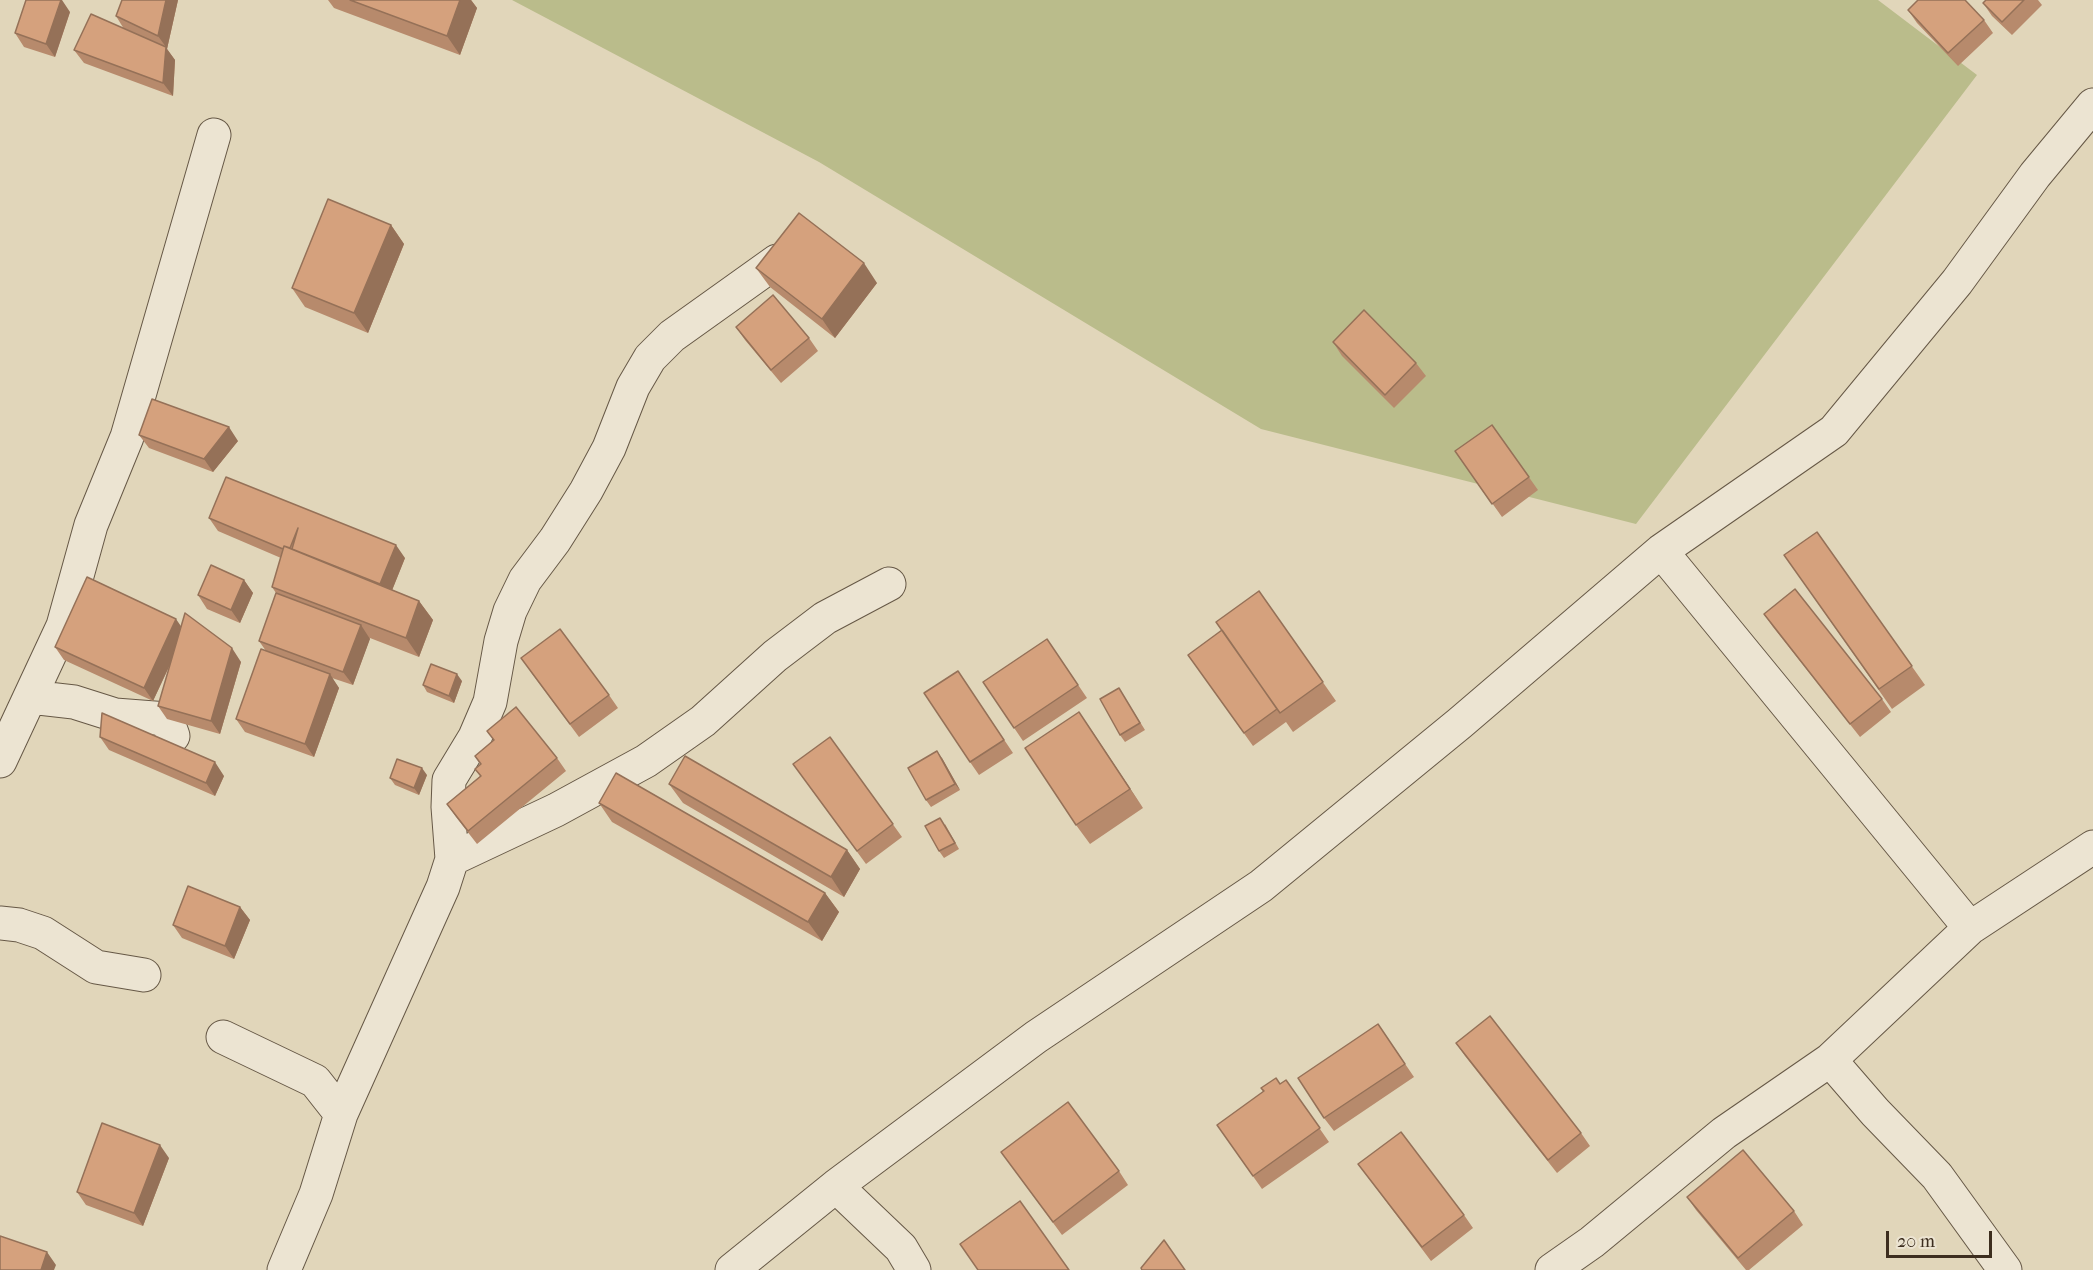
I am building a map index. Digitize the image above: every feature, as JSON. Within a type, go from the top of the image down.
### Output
[{"type":"street","points":[[732,1270],[836,1186],[1036,1037],[1261,886],[1460,723],[1661,551],[1834,431],[1957,282],[2035,175],[2093,105]]},
{"type":"street","points":[[0,761],[63,626],[91,525],[126,437],[214,135]]},
{"type":"street","points":[[284,1270],[316,1194],[341,1114],[443,887],[452,859],[448,807],[449,780],[475,737],[490,702],[504,631],[510,611],[525,580],[555,540],[586,491],[609,448],[633,387],[650,358],[672,336],[777,261]]},
{"type":"street","points":[[1661,551],[1970,928]]},
{"type":"street","points":[[452,859],[556,810],[646,761],[703,721],[775,656],[825,618],[889,584]]},
{"type":"street","points":[[30,697],[74,702],[115,715],[167,719],[173,736]]},
{"type":"street","points":[[1552,1270],[1592,1242],[1724,1132],[1830,1060],[1970,928],[2093,847]]},
{"type":"street","points":[[0,923],[19,925],[43,933],[96,967],[144,975]]},
{"type":"street","points":[[223,1037],[315,1081],[341,1114]]},
{"type":"street","points":[[1830,1060],[1875,1112],[1937,1176],[2005,1270]]},
{"type":"street","points":[[836,1186],[900,1248],[915,1270]]},
{"type":"green space","points":[[512,0],[1878,0],[1977,75],[1636,524],[1261,429],[819,162]]},
{"type":"building","points":[[26,0],[61,0],[46,44],[15,33]]},
{"type":"building","points":[[122,0],[166,0],[158,36],[116,16]]},
{"type":"building","points":[[350,0],[460,0],[447,36]]},
{"type":"building","points":[[1918,0],[1965,0],[1984,20],[1948,53],[1908,10]]},
{"type":"building","points":[[1986,0],[2024,0],[2002,22],[1983,3]]},
{"type":"building","points":[[91,14],[166,47],[163,83],[74,50]]},
{"type":"building","points":[[328,199],[391,225],[354,313],[292,288]]},
{"type":"building","points":[[799,213],[864,263],[822,319],[756,268]]},
{"type":"building","points":[[773,295],[809,338],[771,370],[736,327]]},
{"type":"building","points":[[1364,310],[1416,363],[1385,395],[1333,342]]},
{"type":"building","points":[[152,399],[229,427],[204,459],[139,435]]},
{"type":"building","points":[[1492,425],[1529,477],[1492,504],[1455,451]]},
{"type":"building","points":[[226,477],[396,545],[380,584],[292,549],[298,528],[290,548],[284,546],[283,549],[209,518]]},
{"type":"building","points":[[1817,532],[1912,666],[1879,689],[1784,555]]},
{"type":"building","points":[[284,546],[419,601],[406,638],[272,587]]},
{"type":"building","points":[[211,565],[244,580],[231,610],[198,595]]},
{"type":"building","points":[[87,577],[176,619],[144,688],[55,647]]},
{"type":"building","points":[[1795,589],[1882,699],[1850,724],[1764,614]]},
{"type":"building","points":[[1259,591],[1323,682],[1280,713],[1216,622]]},
{"type":"building","points":[[276,593],[361,625],[343,672],[259,641]]},
{"type":"building","points":[[185,613],[232,648],[211,721],[158,706]]},
{"type":"building","points":[[560,629],[609,695],[570,724],[521,658]]},
{"type":"building","points":[[1222,630],[1277,709],[1244,733],[1188,655]]},
{"type":"building","points":[[1047,639],[1078,685],[1014,728],[983,682]]},
{"type":"building","points":[[261,649],[330,674],[305,744],[236,719]]},
{"type":"building","points":[[431,664],[457,674],[449,696],[423,685]]},
{"type":"building","points":[[958,671],[1004,740],[970,762],[924,693]]},
{"type":"building","points":[[1119,688],[1140,723],[1120,735],[1100,699]]},
{"type":"building","points":[[516,707],[557,758],[468,831],[447,804],[481,776],[475,769],[481,764],[475,756],[494,740],[487,731]]},
{"type":"building","points":[[1079,712],[1130,789],[1076,825],[1025,748]]},
{"type":"building","points":[[102,713],[215,762],[206,783],[100,737]]},
{"type":"building","points":[[830,737],[893,824],[857,851],[793,764]]},
{"type":"building","points":[[937,751],[955,784],[926,800],[908,768]]},
{"type":"building","points":[[685,756],[847,850],[831,877],[669,784]]},
{"type":"building","points":[[397,759],[422,768],[414,788],[390,778]]},
{"type":"building","points":[[616,773],[825,893],[808,922],[599,803]]},
{"type":"building","points":[[940,818],[955,843],[939,851],[925,826]]},
{"type":"building","points":[[188,886],[240,907],[225,946],[173,925]]},
{"type":"building","points":[[1490,1016],[1581,1133],[1548,1160],[1456,1043]]},
{"type":"building","points":[[1378,1024],[1405,1064],[1324,1118],[1298,1078]]},
{"type":"building","points":[[1276,1078],[1280,1084],[1286,1080],[1320,1128],[1253,1176],[1217,1125],[1264,1091],[1261,1088]]},
{"type":"building","points":[[1068,1102],[1119,1171],[1053,1222],[1001,1152]]},
{"type":"building","points":[[102,1123],[160,1145],[134,1213],[77,1192]]},
{"type":"building","points":[[1401,1132],[1464,1215],[1422,1247],[1358,1164]]},
{"type":"building","points":[[1743,1150],[1794,1211],[1738,1258],[1687,1197]]},
{"type":"building","points":[[1020,1201],[1069,1270],[978,1270],[960,1244]]},
{"type":"building","points":[[0,1236],[47,1252],[41,1270],[0,1270]]},
{"type":"building","points":[[1164,1240],[1185,1270],[1142,1270],[1141,1268]]}]
